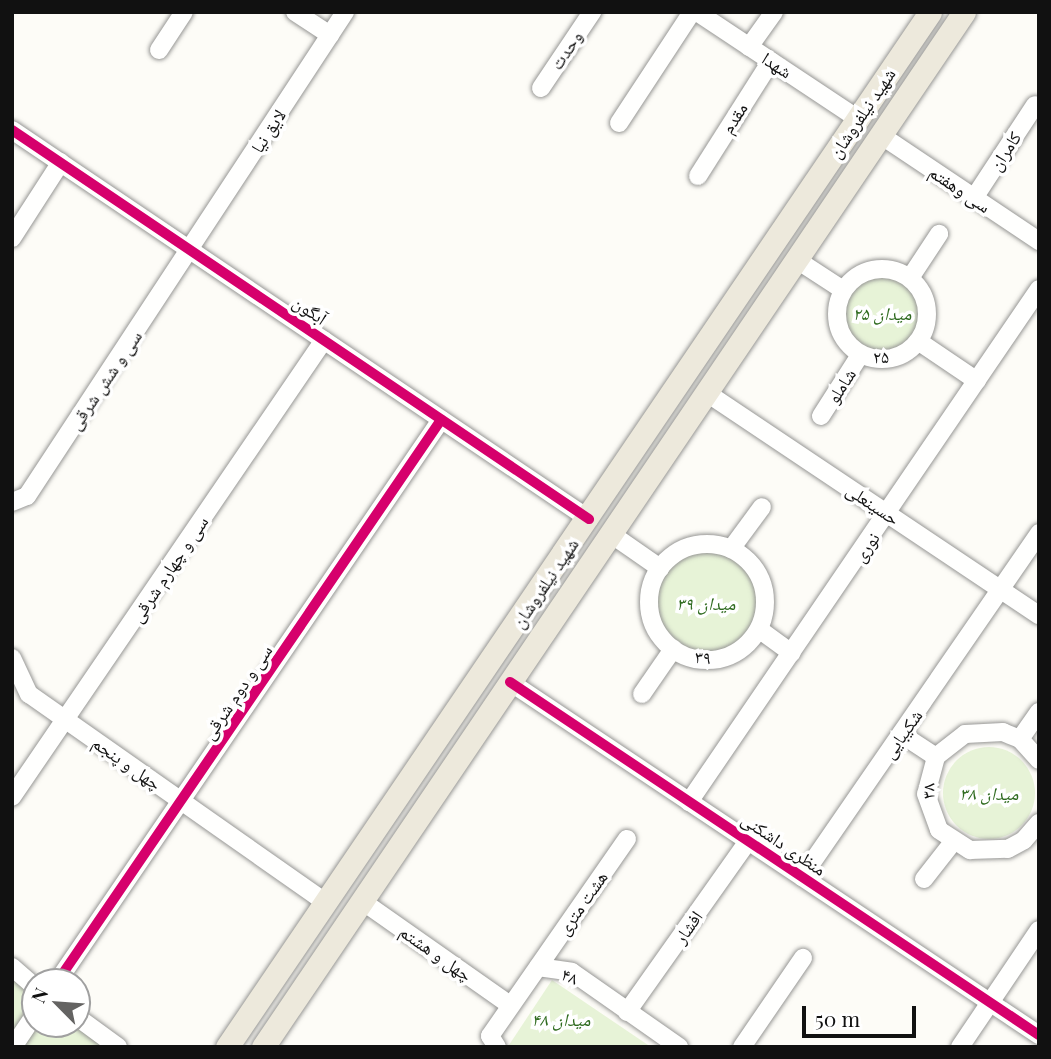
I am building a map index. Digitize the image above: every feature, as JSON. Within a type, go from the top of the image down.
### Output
[{"type":"main road","name":"شهید نیلفروشان","points":[[227,1047],[589,519],[930,12]]},
{"type":"main road","name":"شهید نیلفروشان","points":[[263,1047],[964,12]]},
{"type":"main road","points":[[858,119],[882,136]]},
{"type":"main road","points":[[589,519],[611,534]]},
{"type":"street","points":[[159,50],[184,12]]},
{"type":"street","points":[[295,12],[330,35]]},
{"type":"street","name":"لایق نیا","points":[[191,250],[345,12]]},
{"type":"street","name":"وحدت","points":[[541,88],[592,12]]},
{"type":"street","points":[[620,122],[694,12]]},
{"type":"street","name":"شهدا","points":[[694,12],[858,119]]},
{"type":"street","points":[[749,47],[774,12]]},
{"type":"street","name":"مقدم","points":[[698,176],[771,61]]},
{"type":"street","name":"کامران","points":[[974,198],[1035,105]]},
{"type":"street","name":"آبگون","points":[[12,130],[589,519]]},
{"type":"street","name":"سی وهفتم","points":[[882,136],[1039,241]]},
{"type":"street","points":[[12,238],[61,162]]},
{"type":"street","points":[[910,278],[939,234]]},
{"type":"street","name":"سی و شش شرقی","points":[[12,502],[27,496],[191,250]]},
{"type":"street","points":[[797,260],[843,290],[868,270],[883,268],[910,278],[926,301],[925,328],[918,341],[977,381]]},
{"type":"street","name":"نوری","points":[[689,802],[888,515],[1039,289]]},
{"type":"street","name":"۲۵","points":[[843,290],[836,313],[838,327],[860,355],[894,358],[918,341]]},
{"type":"street","name":"سی و چهارم شرقی","points":[[12,797],[324,340]]},
{"type":"street","name":"شاملو","points":[[821,416],[860,355]]},
{"type":"street","name":"حسینعلی","points":[[707,393],[1039,615]]},
{"type":"street","name":"سی و دوم شرقی","points":[[67,968],[184,803],[441,419]]},
{"type":"street","points":[[731,549],[762,508]]},
{"type":"street","name":"شکیبایی","points":[[802,877],[1039,533]]},
{"type":"street","points":[[611,534],[660,568],[692,546],[731,549],[746,559],[764,589],[760,630],[792,653]]},
{"type":"street","name":"۳۹","points":[[660,568],[649,602],[660,636],[673,649],[697,659],[723,658],[738,651],[760,630]]},
{"type":"street","points":[[642,694],[673,649]]},
{"type":"street","name":"چهل و پنجم","points":[[12,658],[29,694],[326,903]]},
{"type":"street","name":"منظری داشکنی","points":[[510,682],[1039,1035]]},
{"type":"street","points":[[1039,712],[1020,739],[1039,760]]},
{"type":"street","name":"۳۸","points":[[953,842],[939,830],[926,794],[936,757],[965,734],[1003,732],[1020,739]]},
{"type":"street","points":[[901,734],[936,757]]},
{"type":"street","points":[[924,879],[953,842],[971,850],[1008,849],[1038,825]]},
{"type":"street","name":"هشت متری","points":[[538,967],[627,839]]},
{"type":"street","name":"افشار","points":[[627,1012],[748,841]]},
{"type":"street","name":"چهل و هشتم","points":[[362,901],[510,1005]]},
{"type":"street","points":[[960,1047],[1039,930]]},
{"type":"street","points":[[742,1047],[803,958]]},
{"type":"street","name":"۴۸","points":[[490,1043],[510,1005],[538,967],[572,972],[679,1047]]},
{"type":"street","points":[[91,1027],[118,1047]]},
{"type":"green space","name":"میدان ۲۵","points":[[882,276],[896,279],[908,287],[916,299],[919,313],[916,327],[908,339],[896,347],[882,350],[868,347],[856,339],[848,327],[845,313],[848,299],[856,287],[868,279]]},
{"type":"green space","name":"میدان ۳۹","points":[[712,544],[757,573],[765,607],[747,642],[723,658],[673,649],[652,620],[660,568]]},
{"type":"green space","name":"میدان ۳۸","points":[[989,747],[1007,751],[1021,761],[1031,775],[1035,793],[1031,811],[1021,825],[1007,835],[989,839],[971,835],[957,825],[947,811],[943,793],[947,775],[957,761],[971,751]]},
{"type":"green space","points":[[12,979],[21,986],[21,1038],[91,1037],[106,1047],[12,1047]]},
{"type":"green space","name":"میدان ۴۸","points":[[552,980],[651,1047],[509,1045]]},
{"type":"cycle path","points":[[12,130],[589,519]]},
{"type":"cycle path","points":[[67,968],[441,420]]},
{"type":"cycle path","points":[[510,682],[1039,1035]]}]
